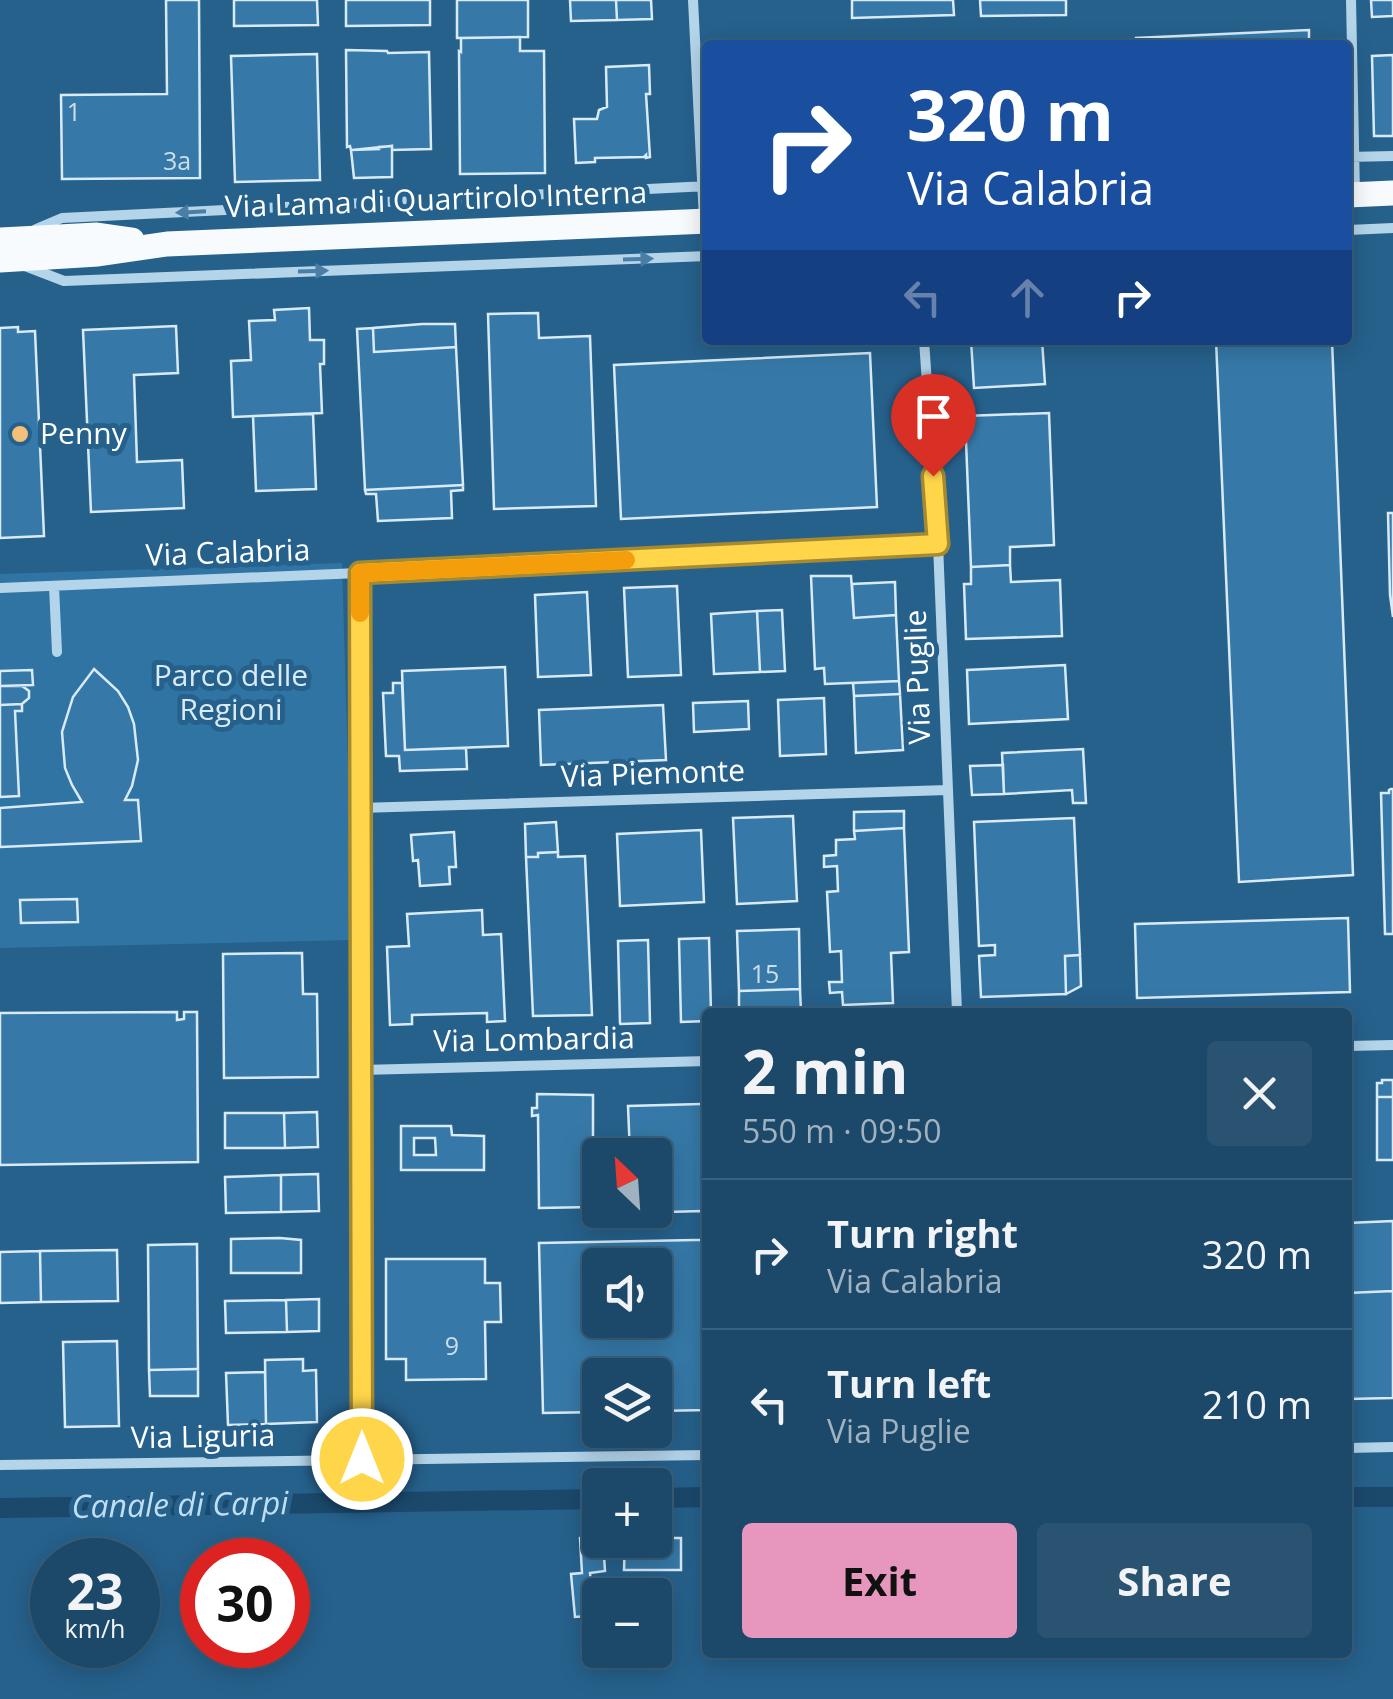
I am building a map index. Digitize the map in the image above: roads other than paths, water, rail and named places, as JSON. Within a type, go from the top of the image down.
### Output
[{"type":"main road","points":[[1352,195],[1393,194]]},
{"type":"main road","name":"Via Lama di Quartirolo Interna","points":[[4,250],[98,254],[166,244],[702,221]]},
{"type":"street","points":[[693,0],[702,140]]},
{"type":"street","points":[[1351,0],[1351,40]]},
{"type":"street","points":[[1352,157],[1393,156]]},
{"type":"street","points":[[4,250],[62,218],[702,186]]},
{"type":"street","points":[[1352,230],[1393,228]]},
{"type":"street","points":[[4,250],[64,281],[702,256]]},
{"type":"street","name":"Via Puglie","points":[[924,345],[938,544],[957,1008]]},
{"type":"street","name":"Via Calabria","points":[[0,588],[938,544]]},
{"type":"street","points":[[360,573],[362,1459]]},
{"type":"street","points":[[54,586],[58,652]]},
{"type":"street","name":"Via Piemonte","points":[[360,808],[948,790]]},
{"type":"street","points":[[1352,1046],[1393,1045]]},
{"type":"street","name":"Via Lombardia","points":[[361,1070],[702,1061]]},
{"type":"street","points":[[1352,1448],[1393,1447]]},
{"type":"street","name":"Via Liguria","points":[[0,1464],[702,1455]]},
{"type":"waterway","name":"Canale di Carpi","points":[[672,1498],[702,1497]]},
{"type":"waterway","name":"Canale di Carpi","points":[[1352,1497],[1393,1497]]},
{"type":"waterway","name":"Canale di Carpi","points":[[0,1508],[582,1499]]},
{"type":"place","name":"Penny","points":[[20,434]]},
{"type":"park label","name":"Parco delle Regioni","points":[[231,693]]}]
